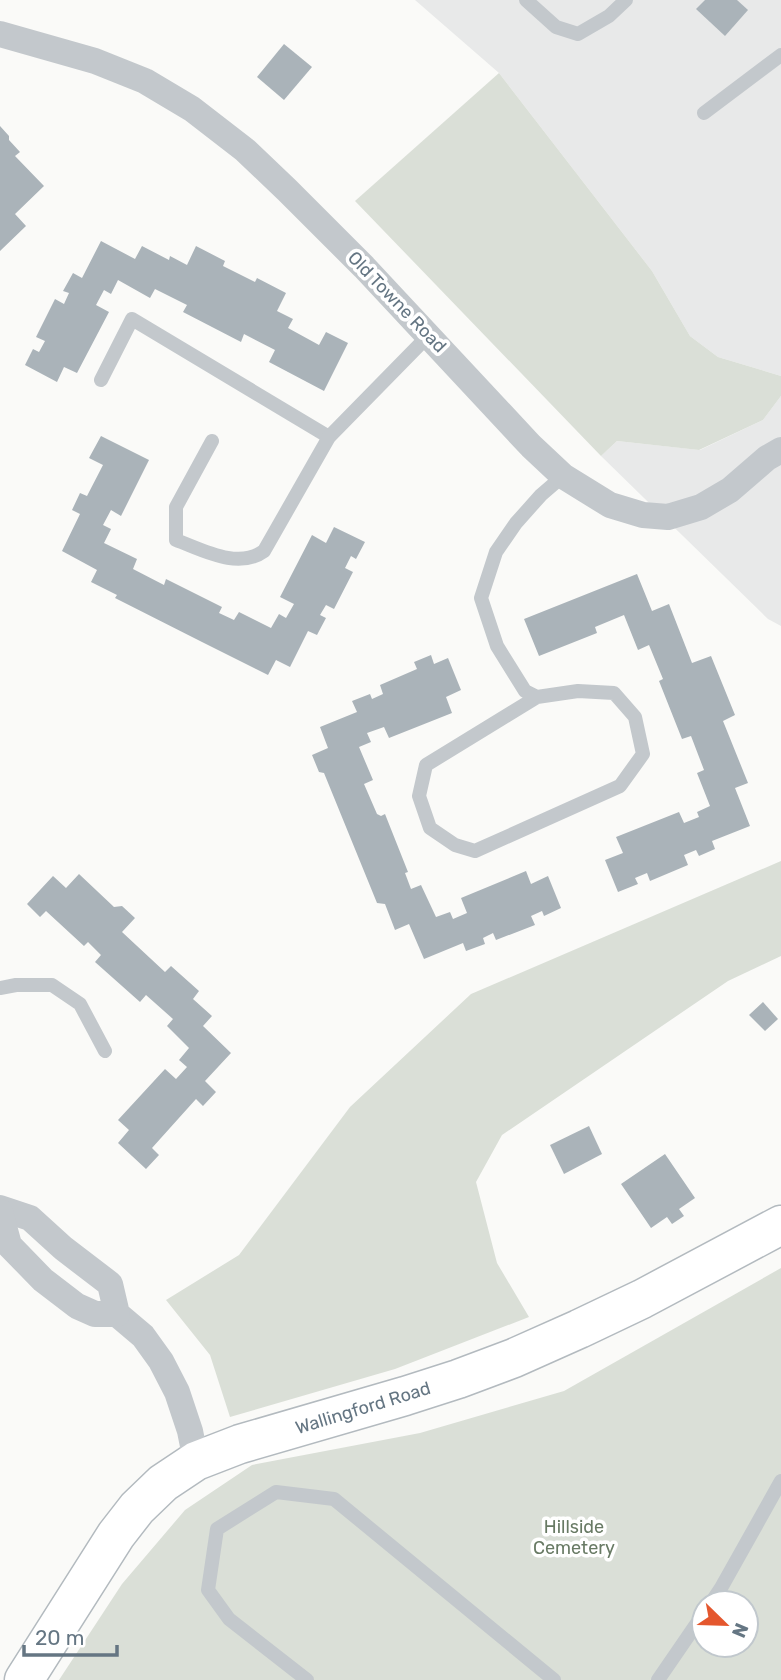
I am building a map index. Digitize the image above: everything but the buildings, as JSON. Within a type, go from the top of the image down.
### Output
[{"type":"street","name":"Old Towne Road","points":[[0,34],[95,61],[145,80],[192,109],[245,150],[279,182],[429,335],[531,446],[563,476],[610,505],[643,515],[668,517],[701,507],[730,490],[767,458],[781,450]]},
{"type":"street","points":[[117,1314],[94,1314],[77,1306],[43,1280],[9,1245],[0,1210],[30,1218],[63,1248],[110,1284],[117,1314],[144,1336],[161,1360],[177,1392],[190,1431],[196,1461]]},
{"type":"street","name":"Wallingford Road","points":[[24,1680],[116,1535],[137,1508],[163,1483],[196,1461],[240,1444],[405,1396],[514,1358],[642,1299],[781,1225]]},
{"type":"lane","points":[[526,0],[556,27],[578,34],[609,16],[626,0]]},
{"type":"lane","points":[[704,113],[781,55]]},
{"type":"lane","points":[[101,380],[132,319],[330,437]]},
{"type":"lane","points":[[212,441],[176,507],[176,540],[214,555],[239,560],[256,557],[264,551],[330,437],[429,335]]},
{"type":"lane","points":[[537,696],[426,765],[419,796],[430,828],[455,845],[475,851],[620,786],[642,754],[635,717],[614,693],[578,691],[537,696],[525,691],[497,646],[481,598],[496,552],[516,523],[541,495],[563,476]]},
{"type":"lane","points":[[0,988],[52,985],[79,1004],[104,1051]]},
{"type":"lane","points":[[720,1589],[781,1480]]},
{"type":"lane","points":[[307,1680],[229,1619],[208,1590],[218,1529],[276,1492],[334,1499],[554,1680]]},
{"type":"lane","points":[[657,1680],[690,1633]]},
{"type":"shaded area","points":[[415,0],[781,0],[781,376],[718,357],[690,336],[652,271],[499,73]]},
{"type":"shaded area","points":[[781,396],[781,626],[768,619],[601,456],[617,441],[700,450],[763,420]]},
{"type":"green space","points":[[499,73],[652,271],[690,336],[718,357],[781,376],[781,396],[763,420],[699,450],[617,441],[601,456],[355,201]]},
{"type":"green space","points":[[781,861],[781,956],[728,981],[502,1135],[476,1182],[497,1263],[529,1317],[395,1369],[230,1417],[210,1355],[166,1300],[239,1255],[350,1107],[471,994]]},
{"type":"green space","name":"Hillside Cemetery","points":[[781,1268],[781,1680],[59,1680],[122,1584],[185,1510],[252,1465],[420,1433],[564,1391]]}]
